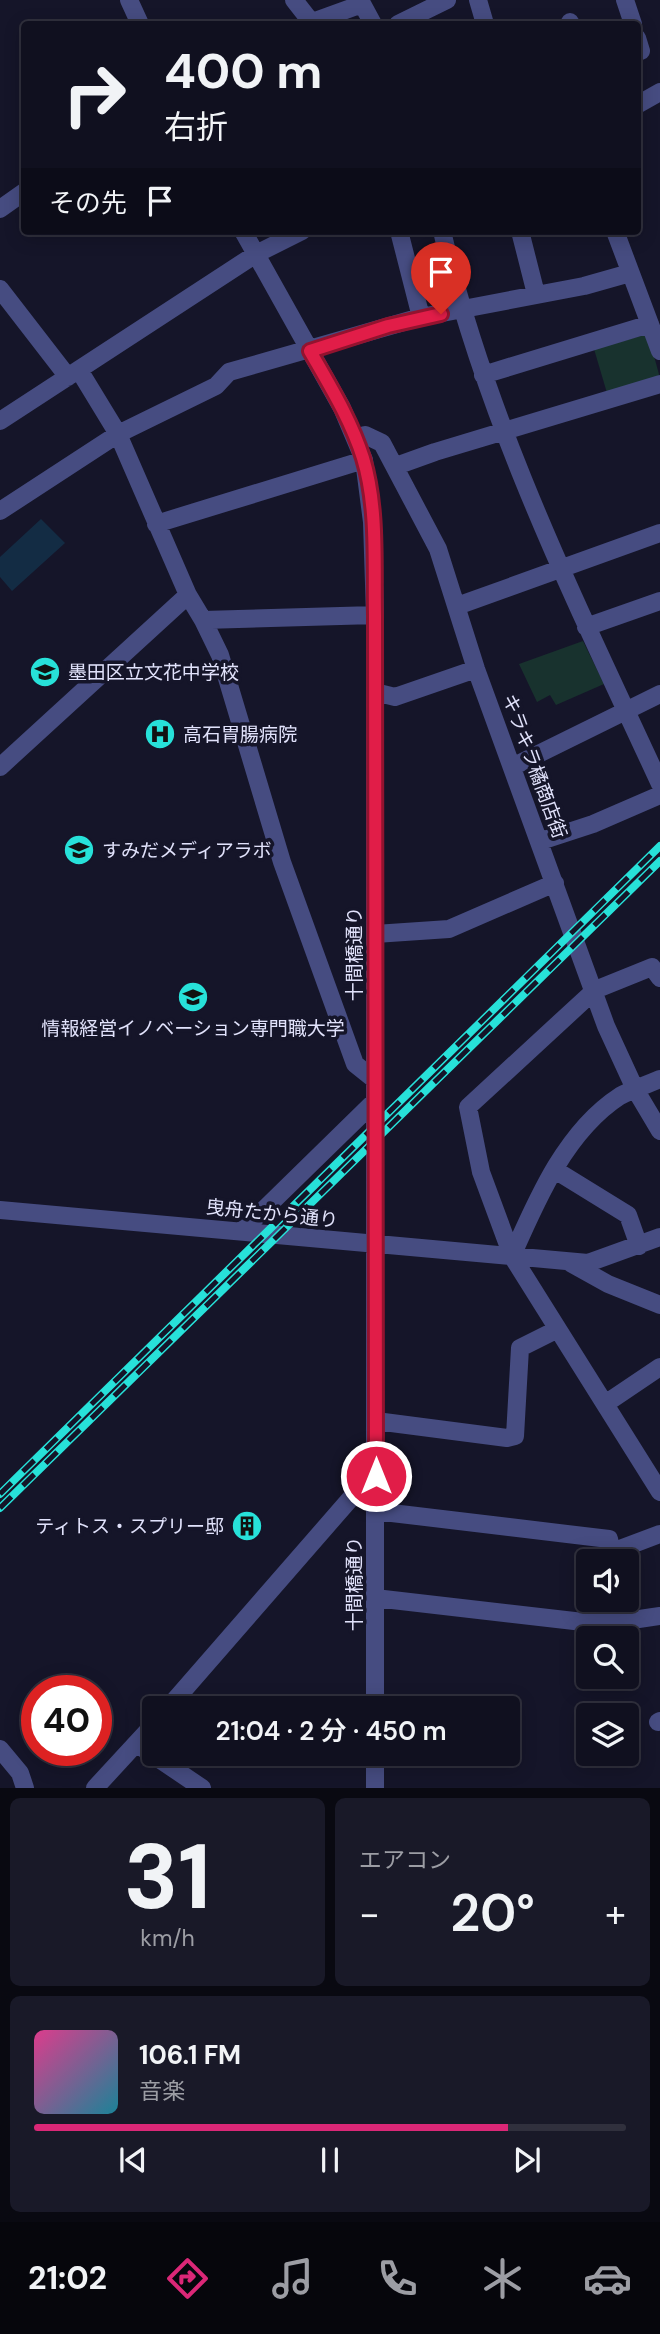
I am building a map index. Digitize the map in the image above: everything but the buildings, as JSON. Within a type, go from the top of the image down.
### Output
[{"type":"street","points":[[129,0],[139,21]]},
{"type":"street","points":[[294,0],[308,21]]},
{"type":"street","points":[[404,21],[447,0]]},
{"type":"street","points":[[478,0],[484,21]]},
{"type":"street","points":[[625,0],[632,21]]},
{"type":"street","points":[[317,21],[361,2],[371,21]]},
{"type":"street","points":[[641,103],[660,92]]},
{"type":"street","points":[[0,209],[21,194]]},
{"type":"street","name":"十間橋通り","points":[[245,235],[356,438],[364,460],[372,522],[375,615],[375,1696]]},
{"type":"street","points":[[0,421],[256,254],[294,235]]},
{"type":"street","points":[[400,235],[421,317]]},
{"type":"street","points":[[443,235],[460,310],[482,375],[586,627],[660,784]]},
{"type":"street","points":[[521,235],[536,294]]},
{"type":"street","points":[[616,235],[660,351]]},
{"type":"street","points":[[0,511],[118,434],[216,386],[229,372],[310,351],[421,317],[584,286],[630,273]]},
{"type":"street","points":[[0,289],[74,373],[118,434],[188,595],[220,655],[282,862],[355,1064],[375,1080]]},
{"type":"street","points":[[482,375],[650,324]]},
{"type":"street","points":[[396,466],[660,384]]},
{"type":"street","name":"キラキラ橘商店街","points":[[356,438],[375,437],[396,466],[438,549],[476,668],[514,766],[606,1027],[635,1089],[660,1131]]},
{"type":"street","points":[[156,524],[364,460]]},
{"type":"street","points":[[457,606],[660,533]]},
{"type":"street","points":[[0,767],[188,595]]},
{"type":"street","points":[[586,627],[660,601]]},
{"type":"street","points":[[203,620],[375,615]]},
{"type":"street","points":[[375,692],[395,697],[476,668]]},
{"type":"street","points":[[514,766],[660,694]]},
{"type":"street","points":[[541,841],[593,824],[660,795]]},
{"type":"street","points":[[375,934],[449,929],[555,883]]},
{"type":"street","points":[[660,978],[652,967],[595,990],[468,1107],[481,1172],[512,1256],[660,1492]]},
{"type":"street","points":[[512,1256],[537,1198],[596,1115],[635,1089],[660,1079]]},
{"type":"street","points":[[242,1231],[375,1101]]},
{"type":"street","points":[[555,1170],[628,1215],[639,1246]]},
{"type":"street","name":"曳舟たから通り","points":[[0,1210],[568,1262],[597,1262],[660,1237]]},
{"type":"street","points":[[568,1262],[608,1284],[660,1305]]},
{"type":"street","points":[[376,1421],[508,1438],[515,1436],[520,1348],[556,1330]]},
{"type":"street","points":[[605,1404],[660,1367]]},
{"type":"street","points":[[178,1696],[364,1483],[376,1476]]},
{"type":"street","points":[[375,1511],[609,1539],[612,1552],[660,1534]]},
{"type":"street","points":[[375,1598],[583,1622],[612,1623],[660,1616]]},
{"type":"street","points":[[95,1788],[142,1738]]},
{"type":"street","points":[[137,1744],[202,1788]]},
{"type":"street","points":[[0,1749],[20,1773],[25,1788]]},
{"type":"street","points":[[375,1766],[375,1788]]},
{"type":"green space","points":[[648,334],[660,378],[607,393],[594,349]]},
{"type":"green space","points":[[583,641],[604,684],[556,705],[550,695],[537,702],[519,664]]},
{"type":"water","points":[[41,519],[65,543],[12,591],[0,577],[0,557]]},
{"type":"railway","points":[[0,1494],[660,846]]},
{"type":"railway","points":[[0,1508],[660,861]]},
{"type":"place","name":"墨田区立文花中学校","points":[[45,672]]},
{"type":"place","name":"高石胃腸病院","points":[[160,734]]},
{"type":"place","name":"すみだメディアラボ","points":[[79,850]]},
{"type":"place","name":"情報経営イノベーション専門職大学","points":[[193,997]]},
{"type":"place","name":"ティトス・スプリー邸","points":[[247,1526]]},
{"type":"route","points":[[376,1476],[375,615],[370,487],[356,438],[310,351],[388,326],[441,314]]}]
